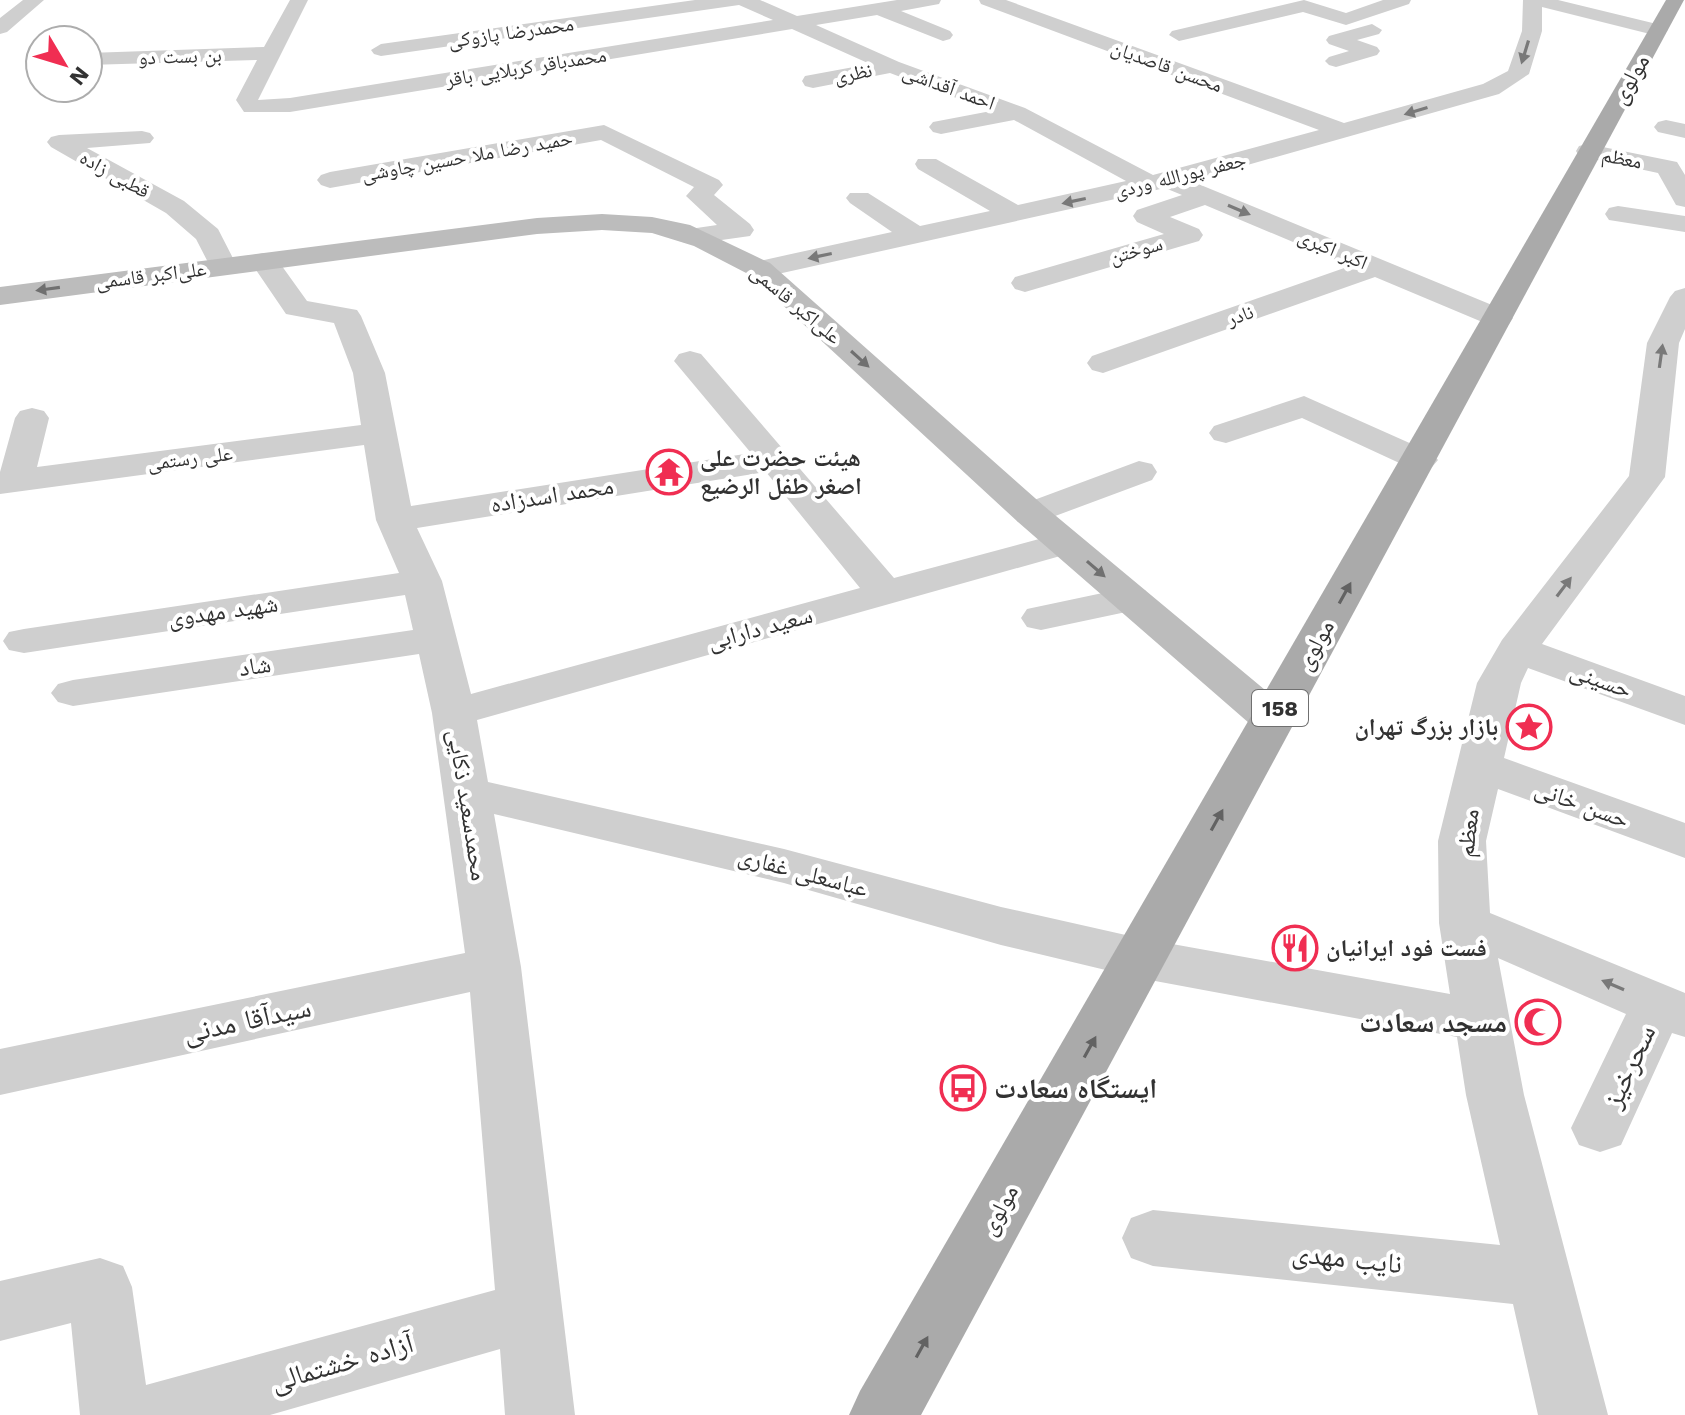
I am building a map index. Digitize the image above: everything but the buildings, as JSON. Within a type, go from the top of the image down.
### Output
[{"type":"main road","name":"مولوی","points":[[884,1415],[1420,460],[1563,203],[1588,151],[1667,15]]},
{"type":"street","points":[[0,28],[35,0]]},
{"type":"street","points":[[271,53],[299,0]]},
{"type":"street","name":"محمدرضا پازوکی","points":[[384,41],[402,47],[736,0]]},
{"type":"street","name":"احمد آقداشی","points":[[744,0],[892,66],[1009,109],[1159,182]]},
{"type":"street","name":"محمدباقر کربلایی باقر","points":[[271,53],[247,100],[252,107],[290,105],[932,0]]},
{"type":"street","name":"محسن قاصدیان","points":[[988,0],[1346,132]]},
{"type":"street","points":[[1533,0],[1667,15]]},
{"type":"street","name":"جعفر پورالله وردی","points":[[760,269],[1159,182],[1491,89],[1518,74],[1532,31],[1533,0]]},
{"type":"street","points":[[1179,35],[1304,6],[1346,19],[1404,10]]},
{"type":"street","points":[[882,10],[943,35]]},
{"type":"street","points":[[1336,61],[1370,51],[1336,40],[1404,10]]},
{"type":"street","points":[[483,20],[504,33]]},
{"type":"street","name":"بن بست دو","points":[[104,57],[156,52],[271,53]]},
{"type":"street","name":"نظری","points":[[813,81],[892,66]]},
{"type":"street","points":[[941,127],[1040,99]]},
{"type":"street","name":"حمید رضا ملا حسین چاوشی","points":[[330,180],[604,132],[710,185]]},
{"type":"street","name":"قطبی زاده","points":[[142,138],[48,144],[175,207],[244,263]]},
{"type":"street","name":"معظم","points":[[1588,151],[1668,167],[1685,199]]},
{"type":"street","points":[[927,164],[1015,214]]},
{"type":"street","points":[[693,236],[740,230],[699,196],[710,185],[739,179]]},
{"type":"street","name":"اکبر اکبری","points":[[1159,182],[1205,196],[1498,318]]},
{"type":"street","name":"سوختن","points":[[1025,283],[1189,235],[1146,216],[1205,196]]},
{"type":"street","points":[[859,198],[915,235]]},
{"type":"street","points":[[1618,214],[1685,224]]},
{"type":"street","name":"علی‌اکبر قاسمی","points":[[0,296],[578,223],[621,221],[668,227],[760,269],[1031,514],[1273,720]]},
{"type":"street","name":"محمدسعید ذکایی","points":[[244,263],[297,308],[346,316],[369,373],[395,520],[422,581],[438,639],[454,713],[494,967],[540,1415]]},
{"type":"street","name":"نادر","points":[[1103,363],[1376,267]]},
{"type":"street","name":"معظم","points":[[1573,1415],[1495,1095],[1465,923],[1462,841],[1499,683],[1517,649],[1647,477],[1663,343],[1685,297]]},
{"type":"street","points":[[690,361],[886,594]]},
{"type":"street","points":[[1226,433],[1304,406],[1420,460]]},
{"type":"street","points":[[8,482],[32,418]]},
{"type":"street","name":"علی رستمی","points":[[8,482],[196,444],[380,433]]},
{"type":"street","name":"محمد اسدزاده","points":[[395,520],[775,460]]},
{"type":"street","points":[[1031,514],[1139,472]]},
{"type":"street","name":"سعید دارابی","points":[[454,713],[1065,543]]},
{"type":"street","name":"شهید مهدوی","points":[[24,641],[422,581]]},
{"type":"street","points":[[1041,618],[1131,599]]},
{"type":"street","name":"شاد","points":[[73,693],[438,639]]},
{"type":"street","name":"حسینی","points":[[1517,649],[1685,711]]},
{"type":"street","name":"حسن خانی","points":[[1480,766],[1685,841]]},
{"type":"street","name":"عباسعلی غفاری","points":[[466,792],[784,866],[1001,926],[1139,958],[1484,1021]]},
{"type":"street","points":[[1465,923],[1672,1010]]},
{"type":"street","name":"سیدآقا مدنی","points":[[0,1072],[494,967]]},
{"type":"street","name":"سحرخیز","points":[[1600,1128],[1672,1010]]},
{"type":"street","name":"نایب مهدی","points":[[1153,1238],[1542,1278]]},
{"type":"street","points":[[0,1311],[100,1287],[115,1415]]},
{"type":"street","name":"آزاده خشتمالی","points":[[154,1415],[530,1310]]},
{"type":"place","name":"هیئت حضرت علی اصغر طفل الرضیع","points":[[669,472]]},
{"type":"place","name":"بازار بزرگ تهران","points":[[1529,727]]},
{"type":"place","name":"فست فود ایرانیان","points":[[1295,948]]},
{"type":"place","name":"مسجد سعادت","points":[[1538,1022]]},
{"type":"place","name":"ایستگاه سعادت","points":[[963,1088]]}]
